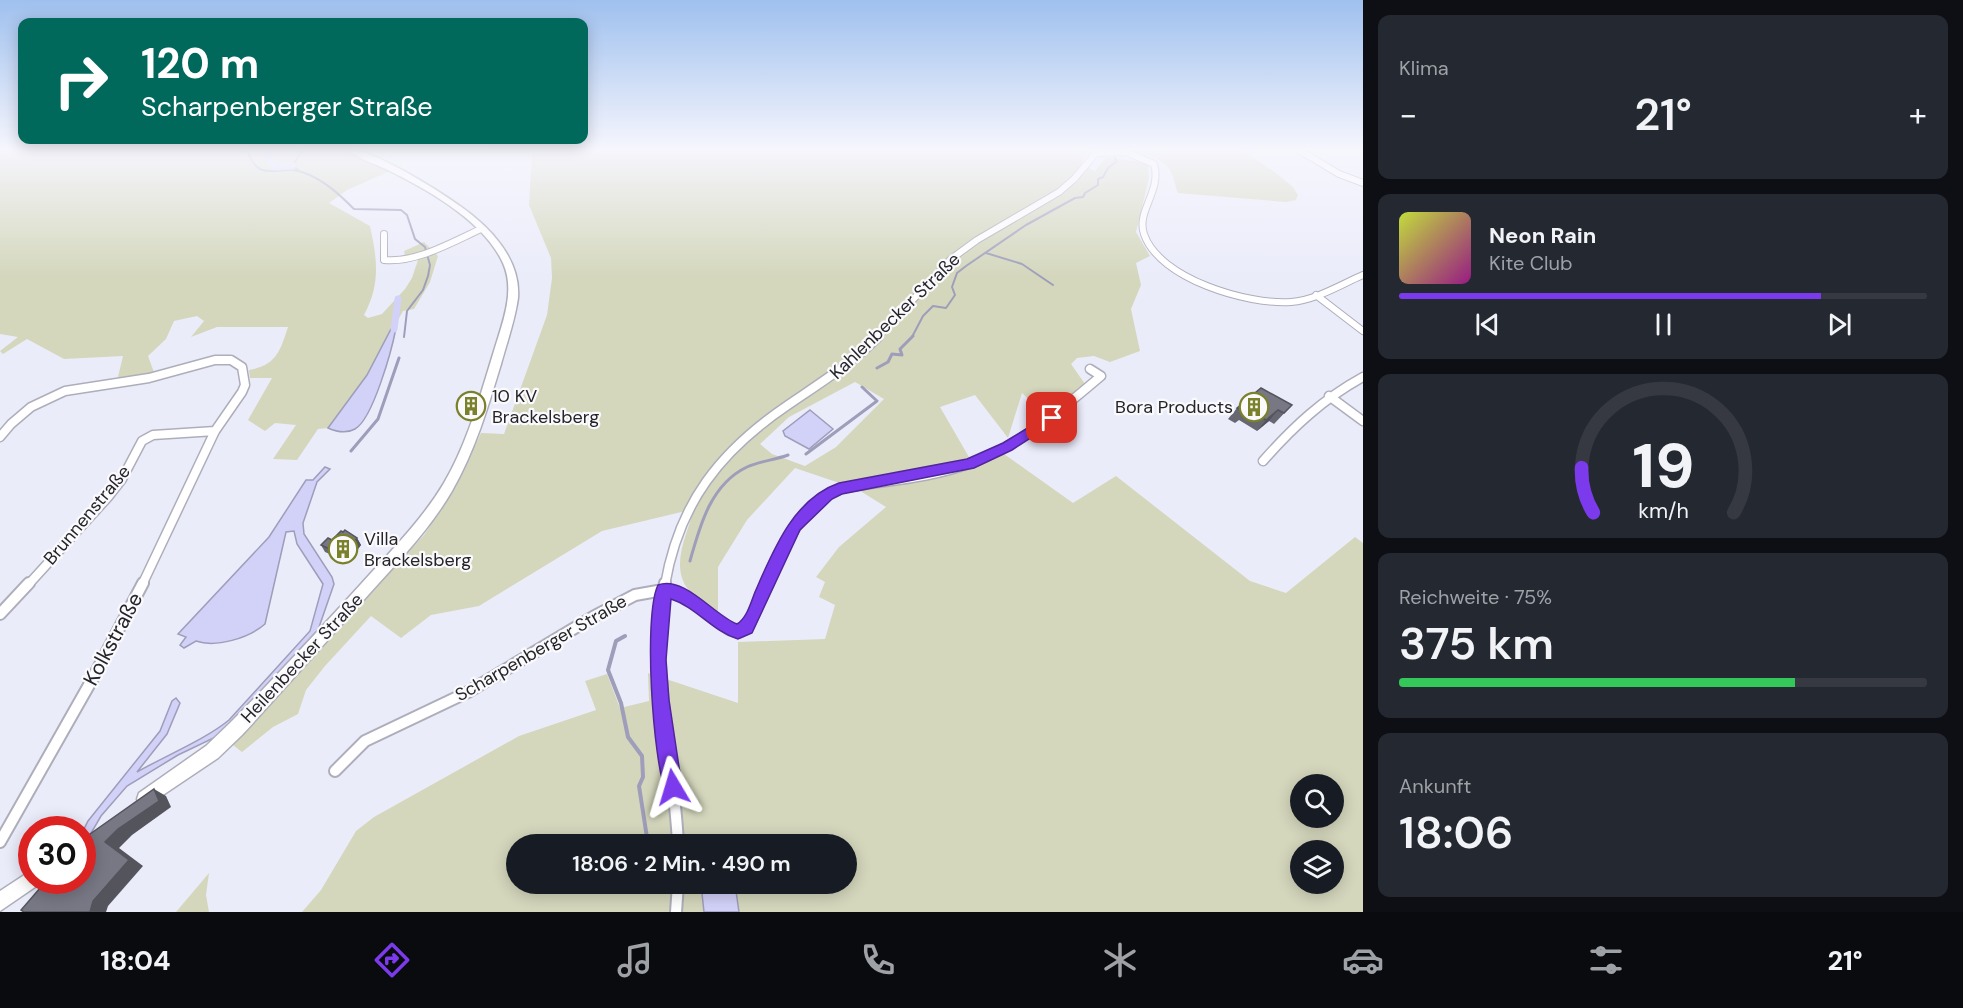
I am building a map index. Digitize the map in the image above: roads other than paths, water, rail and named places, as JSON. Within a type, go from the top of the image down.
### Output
[{"type":"main road","name":"Heilenbecker Straße","points":[[135,806],[212,752],[236,729],[398,553],[421,526],[448,486],[470,440],[481,409],[513,297],[513,280],[508,263],[499,248],[481,229],[431,193]]},
{"type":"main road","points":[[0,902],[18,889]]},
{"type":"street","name":"Kahlenbecker Straße","points":[[677,834],[659,670],[659,628],[663,590],[686,510],[716,464],[738,441],[788,405],[840,372],[879,336],[926,283],[953,258],[974,242],[1058,193]]},
{"type":"street","name":"Kahlenbecker Straße","points":[[1152,193],[1142,224],[1144,236],[1157,255],[1178,270],[1216,289],[1249,299],[1278,303],[1293,302],[1316,295]]},
{"type":"street","points":[[384,234],[384,260],[396,261],[481,229]]},
{"type":"street","points":[[1363,275],[1316,295],[1363,331]]},
{"type":"street","name":"Kolkstraße","points":[[0,437],[15,419],[58,394],[153,377],[213,360],[228,359],[239,363],[244,369],[245,385],[215,431],[145,579],[93,678],[0,842]]},
{"type":"street","name":"Scharpenberger Straße","points":[[335,771],[365,741],[468,692],[634,595],[663,590],[687,597],[729,629],[738,632],[747,628],[795,526],[827,495],[839,489],[969,464],[1008,447],[1052,418],[1101,376],[1090,369]]},
{"type":"street","points":[[1263,461],[1309,410],[1363,377]]},
{"type":"street","points":[[1329,396],[1363,421]]},
{"type":"street","name":"Brunnenstraße","points":[[0,614],[81,528],[122,479],[140,443],[145,438],[153,435],[215,431]]},
{"type":"street","points":[[676,912],[677,894]]},
{"type":"water","points":[[396,328],[381,383],[362,423],[348,432],[328,428],[367,375],[391,329]]},
{"type":"water","points":[[810,410],[833,429],[809,449],[785,436],[783,431]]},
{"type":"water","points":[[325,467],[330,469],[317,482],[303,523],[304,534],[332,577],[334,584],[318,630],[220,735],[178,755],[127,786],[96,825],[96,816],[92,816],[160,731],[172,701],[176,698],[180,703],[167,734],[137,772],[197,741],[229,720],[310,631],[323,584],[297,544],[294,531],[286,532],[265,624],[250,634],[232,640],[213,643],[196,641],[184,648],[180,645],[186,637],[178,634],[269,537],[306,480],[313,480]]},
{"type":"water","points":[[702,894],[736,894],[739,912],[704,912]]},
{"type":"waterway","points":[[336,193],[354,209],[401,210],[407,215],[415,239],[425,247],[430,265],[428,276],[423,290],[407,311],[404,337]]},
{"type":"waterway","points":[[912,337],[923,316],[933,306],[946,308],[955,295],[952,287],[957,273],[1026,225],[1075,198],[1083,197],[1086,193]]},
{"type":"waterway","points":[[986,253],[1022,264],[1053,285]]},
{"type":"waterway","points":[[394,329],[398,299]]},
{"type":"waterway","points":[[877,368],[888,362],[892,354],[902,355],[900,349],[912,337]]},
{"type":"waterway","points":[[351,451],[378,419],[399,358]]},
{"type":"waterway","points":[[806,454],[877,401],[862,387]]},
{"type":"waterway","points":[[690,561],[703,520],[724,484],[747,467],[788,455]]},
{"type":"waterway","points":[[625,636],[616,641],[608,670],[621,703],[628,737],[642,756],[643,777],[639,786],[646,834]]},
{"type":"place","name":"10 KV Brackelsberg","points":[[471,406]]},
{"type":"place","name":"Bora Products","points":[[1254,407]]},
{"type":"place","name":"Villa Brackelsberg","points":[[343,549]]}]
